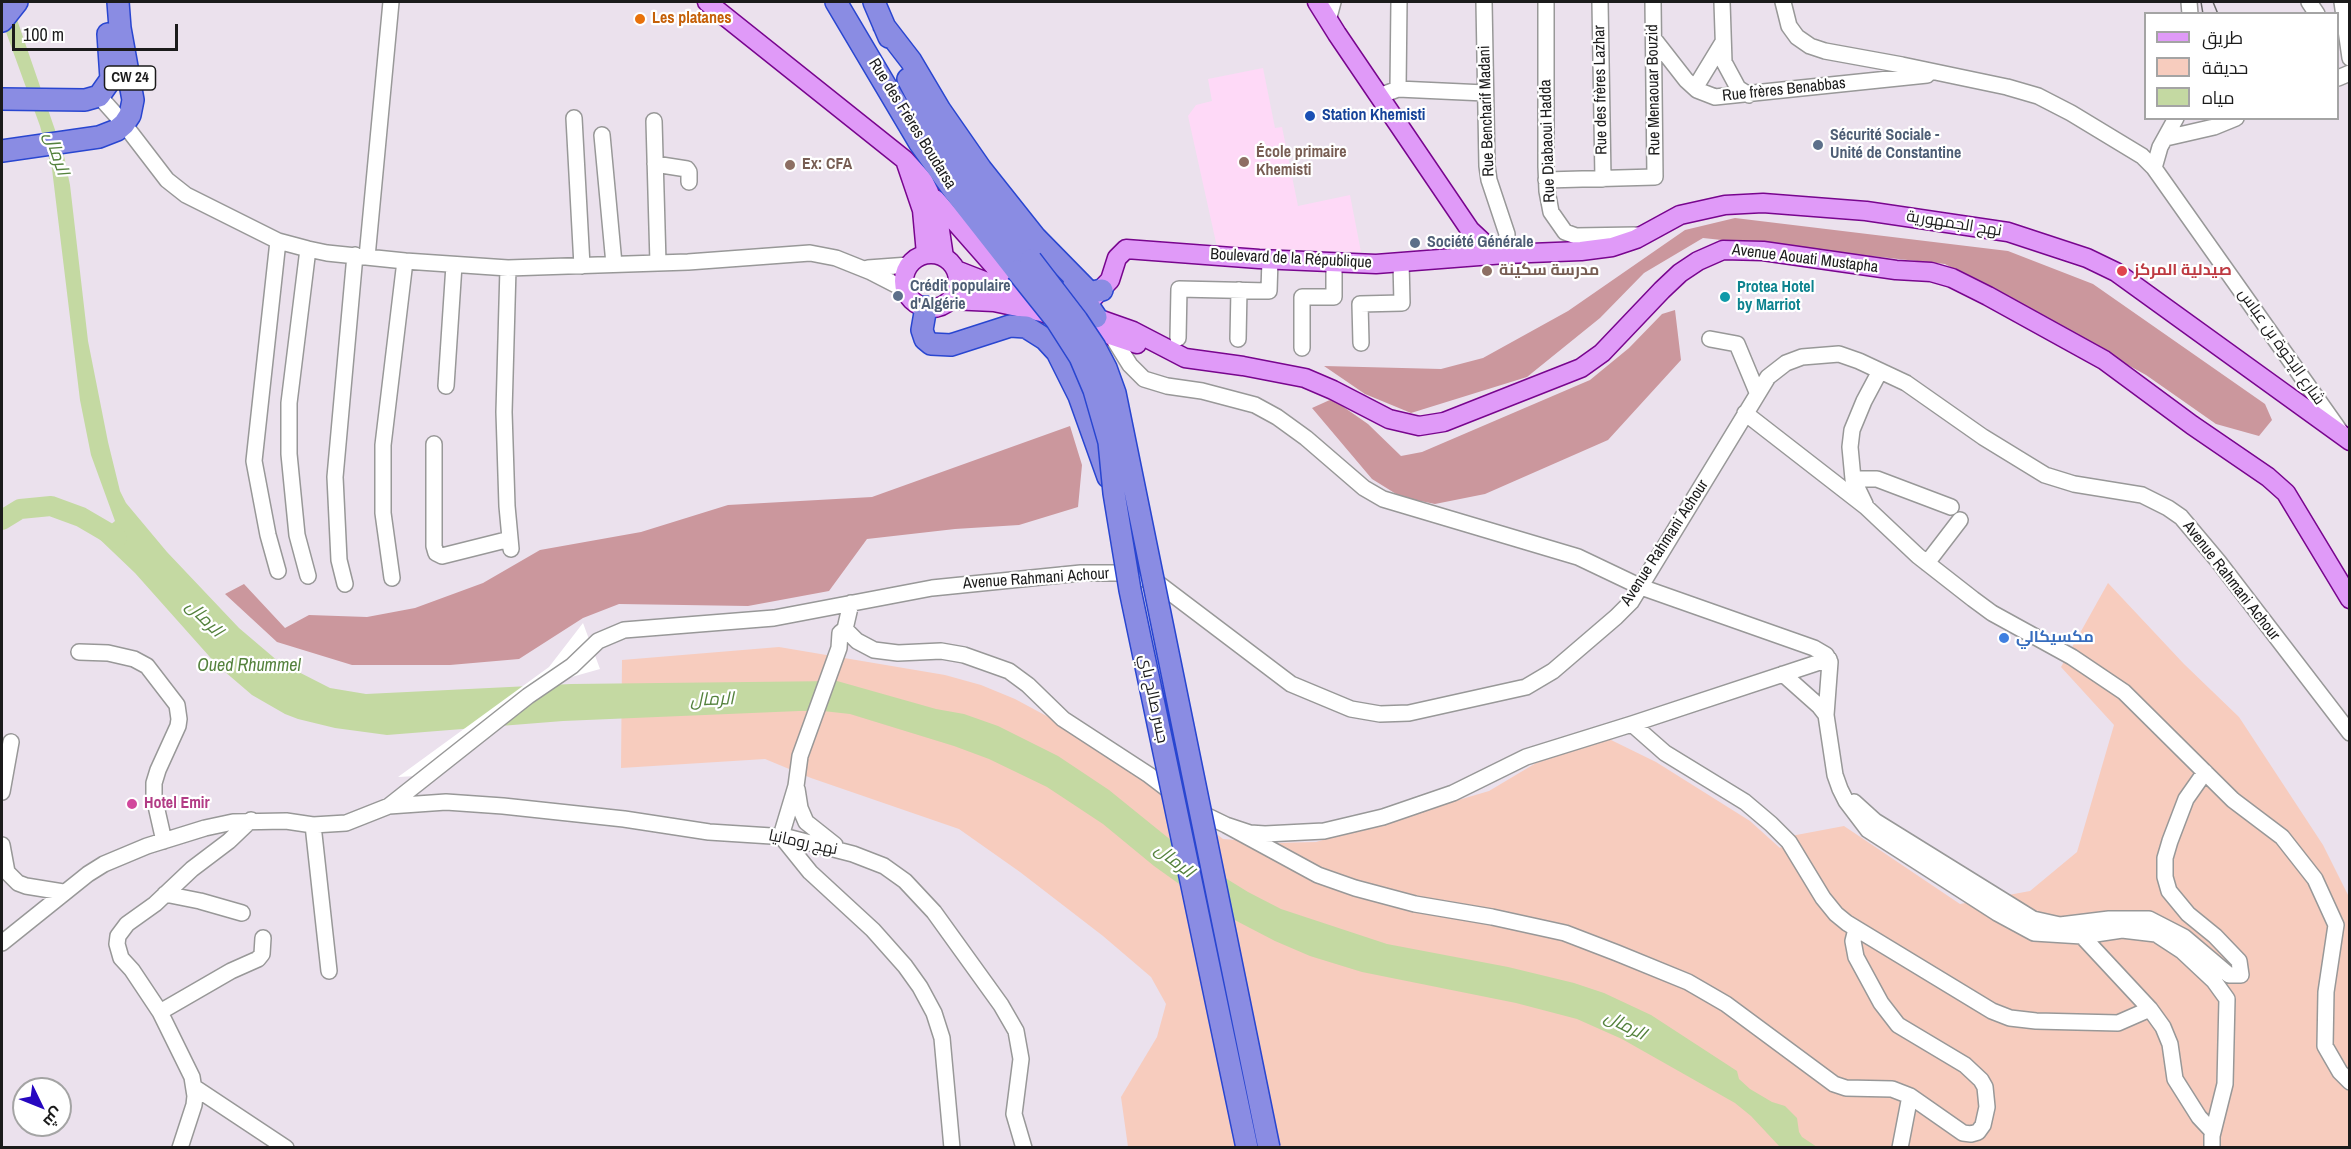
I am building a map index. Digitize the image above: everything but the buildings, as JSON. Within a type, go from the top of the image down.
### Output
[{"type":"highway","points":[[2,21],[17,2]]},
{"type":"highway","name":"CW 24","points":[[2,99],[92,98],[111,79],[106,2]]},
{"type":"highway","name":"CW 24","points":[[118,2],[120,28],[133,100],[130,115],[124,124]]},
{"type":"highway","name":"Rue des Frères Boudarsa","points":[[836,2],[919,142],[955,192],[1024,265]]},
{"type":"highway","points":[[874,2],[920,105],[942,143],[1024,265],[1083,329],[1106,368],[1115,393],[1269,1148]]},
{"type":"highway","points":[[884,26],[911,62],[940,111],[981,169],[1035,237],[1095,303]]},
{"type":"highway","points":[[3,151],[109,135],[124,124]]},
{"type":"highway","name":"جسر صالح باي","points":[[1024,265],[1088,374],[1109,442],[1114,492],[1131,590],[1247,1148]]},
{"type":"highway","points":[[926,308],[922,325],[923,334],[931,344],[938,346],[951,345],[1010,326],[1033,330],[1045,339],[1057,352],[1080,396],[1114,492]]},
{"type":"main road","points":[[707,2],[905,160],[923,180],[929,192],[938,217],[942,260]]},
{"type":"main road","points":[[1317,2],[1470,230],[1485,244],[1505,254]]},
{"type":"main road","points":[[905,160],[942,260],[958,286],[950,300]]},
{"type":"main road","points":[[929,192],[986,259],[1027,296]]},
{"type":"main road","name":"نهج الجمهورية","points":[[1505,254],[1581,251],[1612,247],[1643,235],[1680,215],[1725,205],[1763,203],[1866,211],[2008,232],[2087,258],[2116,272],[2347,439]]},
{"type":"main road","name":"Boulevard de la République","points":[[1095,303],[1110,280],[1117,258],[1126,249],[1334,262],[1401,262],[1505,254]]},
{"type":"main road","name":"Avenue Aouati Mustapha","points":[[942,260],[1027,296],[1060,305],[1095,303],[1133,331],[1185,358],[1305,378],[1389,419],[1409,425],[1444,422],[1581,368],[1602,353],[1680,273],[1698,261],[1723,250],[1763,251],[1896,270],[1931,272],[1952,278],[2104,360],[2192,425],[2268,477],[2286,493],[2349,599]]},
{"type":"main road","points":[[942,260],[914,260],[904,277],[906,290],[914,302],[926,308],[935,308],[950,300],[994,302],[1041,312],[1113,337],[1185,358]]},
{"type":"street","points":[[345,584],[339,560],[335,477],[391,2]]},
{"type":"street","points":[[1329,21],[1333,2]]},
{"type":"street","points":[[1398,89],[1399,2]]},
{"type":"street","name":"Rue Bencharif Madani","points":[[1484,2],[1489,180],[1507,234],[1505,254]]},
{"type":"street","name":"Rue Diabaoui Hadda","points":[[1546,2],[1546,180],[1551,212],[1564,232],[1576,236],[1643,235]]},
{"type":"street","name":"Rue des frères Lazhar","points":[[1600,2],[1603,179]]},
{"type":"street","name":"Rue Menaouar Bouzid","points":[[1546,180],[1655,177],[1653,2]]},
{"type":"street","points":[[1722,2],[1724,62],[1738,88],[1749,95]]},
{"type":"street","points":[[1783,2],[1789,26],[1797,37],[1810,46],[1939,74]]},
{"type":"street","points":[[2342,2],[2349,59]]},
{"type":"street","points":[[1654,39],[1695,88],[1723,42]]},
{"type":"street","points":[[2339,46],[2349,59]]},
{"type":"street","name":"Rue frères Benabbas","points":[[1695,88],[1715,97],[1939,74]]},
{"type":"street","name":"شارع الإخوة بن عباس","points":[[1939,74],[2007,87],[2038,96],[2142,156],[2154,168],[2347,439]]},
{"type":"street","points":[[1379,96],[1398,89],[1485,93]]},
{"type":"street","points":[[92,98],[124,124],[167,180],[186,195],[278,241],[308,249],[405,261],[508,268],[658,263],[810,253],[836,258],[906,290]]},
{"type":"street","points":[[574,118],[582,266]]},
{"type":"street","points":[[2154,168],[2160,147],[2175,120]]},
{"type":"street","points":[[2166,138],[2214,127],[2231,120]]},
{"type":"street","points":[[654,121],[658,263]]},
{"type":"street","points":[[602,135],[614,264]]},
{"type":"street","points":[[655,164],[687,169],[689,182]]},
{"type":"street","points":[[278,241],[254,461],[271,550],[278,571]]},
{"type":"street","points":[[308,249],[290,403],[289,454],[297,535],[308,576]]},
{"type":"street","points":[[1178,338],[1179,289],[1269,291],[1270,259]]},
{"type":"street","points":[[392,578],[383,513],[383,445],[405,261]]},
{"type":"street","points":[[1302,348],[1302,297],[1334,297],[1334,262]]},
{"type":"street","points":[[1361,343],[1360,304],[1401,303],[1401,262]]},
{"type":"street","points":[[446,386],[454,265]]},
{"type":"street","points":[[859,267],[884,268],[909,265]]},
{"type":"street","points":[[434,444],[434,546],[436,553],[446,555],[510,544],[504,412],[508,268]]},
{"type":"street","points":[[1238,339],[1239,290]]},
{"type":"street","points":[[1095,303],[1130,365],[1144,379],[1255,405],[1299,433],[1364,488],[1383,499],[1578,558],[1641,587],[1802,643],[1829,658]]},
{"type":"street","points":[[1710,339],[1737,344],[1757,392]]},
{"type":"street","name":"Avenue Rahmani Achour","points":[[389,806],[528,696],[572,666],[598,641],[624,630],[774,618],[932,588],[1081,573],[1135,576],[1159,584],[1173,593],[1212,626],[1297,688],[1351,709],[1394,714],[1512,692],[1540,680],[1616,617],[1641,587],[1768,377],[1786,363],[1802,357],[1839,354],[1906,383],[1983,437],[2045,475],[2074,484],[2142,495],[2157,501],[2181,517],[2218,561],[2349,733]]},
{"type":"street","points":[[1866,507],[1852,479],[1849,462],[1852,430],[1880,371]]},
{"type":"street","points":[[1745,413],[1866,507],[1927,563],[1992,613],[2072,657],[2124,692],[2233,800],[2282,837],[2315,879],[2329,904],[2336,925],[2326,992],[2325,1046],[2340,1072],[2349,1082]]},
{"type":"street","points":[[1852,479],[1877,479],[1951,507]]},
{"type":"street","points":[[1927,563],[1960,520]]},
{"type":"street","points":[[851,603],[845,629],[840,633],[839,648],[800,756],[796,786],[781,836],[810,872],[873,930],[921,987],[934,1013],[942,1038],[952,1148]]},
{"type":"street","points":[[845,629],[857,641],[874,650],[898,653],[941,651],[964,655],[1009,671],[1028,685],[1063,719],[1149,775],[1195,810],[1318,875],[1355,888],[1415,904],[1492,917],[1565,933],[1617,952],[1688,982],[1726,1004],[1834,1084],[1846,1088],[1892,1089],[1910,1096],[1963,1132],[1971,1134],[1978,1132],[1983,1125],[1987,1096],[1981,1080],[1965,1065],[1909,1032],[1893,1019],[1881,1003],[1856,957],[1853,941],[1856,929]]},
{"type":"street","points":[[79,652],[108,653],[134,659],[147,666],[177,705],[178,726],[154,783],[154,797],[164,841]]},
{"type":"street","points":[[1226,825],[1250,833],[1284,834],[1324,831],[1383,817],[1453,793],[1526,757],[1829,658]]},
{"type":"street","points":[[1829,658],[1831,671],[1827,716],[1835,776],[1846,801],[1868,830],[1996,913],[2034,933],[2082,936],[2122,930],[2156,934],[2182,951],[2214,981],[2227,999],[2225,1084],[2213,1140]]},
{"type":"street","points":[[1783,674],[1827,716]]},
{"type":"street","points":[[1632,724],[1665,753],[1745,802],[1771,824],[1788,842],[1823,898],[1836,914],[1856,929],[1992,1011],[2010,1018],[2036,1021],[2118,1023],[2150,1009]]},
{"type":"street","points":[[2,792],[12,742]]},
{"type":"street","points":[[1840,789],[1875,821],[2033,919],[2060,925],[2109,919],[2149,919],[2184,937],[2229,975],[2241,975],[2239,961],[2215,936],[2188,914],[2169,891],[2165,877],[2165,858],[2186,799],[2205,772]]},
{"type":"street","points":[[796,786],[800,808],[806,822],[845,852]]},
{"type":"street","name":"نهج رومانيا","points":[[389,806],[446,802],[502,806],[624,819],[709,832],[781,836],[845,852],[884,866],[913,889],[934,912],[1007,1013],[1016,1031],[1022,1052],[1014,1114],[1024,1148]]},
{"type":"street","points":[[2,943],[63,892],[104,864],[164,841],[205,828],[251,820],[286,820],[313,825],[346,823],[389,806]]},
{"type":"street","points":[[180,1148],[192,1113],[194,1087],[176,1041],[160,1012],[132,970],[121,958],[117,944],[121,930],[192,869],[230,841],[251,820]]},
{"type":"street","points":[[313,825],[329,971]]},
{"type":"street","points":[[2,844],[7,872],[18,883],[63,892]]},
{"type":"street","points":[[165,894],[242,913]]},
{"type":"street","points":[[2082,936],[2150,1009],[2163,1027],[2170,1044],[2175,1079],[2213,1140]]},
{"type":"street","points":[[160,1012],[231,970],[258,958],[262,954],[263,938]]},
{"type":"street","points":[[194,1087],[286,1148]]},
{"type":"street","points":[[1900,1148],[1910,1096]]},
{"type":"shaded area","name":"École primaire Khemisti","points":[[1263,68],[1275,128],[1282,127],[1298,206],[1350,195],[1361,252],[1217,247],[1188,116],[1196,105],[1212,101],[1208,79]]},
{"type":"shaded area","points":[[1735,218],[2008,251],[2093,284],[2265,404],[2272,420],[2259,436],[2216,424],[2146,375],[1945,264],[1703,238],[1644,273],[1600,318],[1527,377],[1411,413],[1365,394],[1324,366],[1441,369],[1483,358],[1568,311],[1685,230]]},
{"type":"shaded area","points":[[1675,310],[1681,360],[1608,440],[1485,494],[1435,504],[1401,497],[1372,479],[1312,408],[1332,399],[1368,424],[1401,456],[1422,452],[1590,380],[1629,348],[1662,314]]},
{"type":"shaded area","points":[[1070,426],[1082,465],[1078,507],[1019,525],[955,529],[867,539],[829,591],[748,606],[619,604],[583,618],[519,659],[450,665],[352,665],[277,642],[225,594],[244,584],[285,628],[309,615],[367,617],[415,608],[483,583],[540,550],[641,532],[728,505],[872,497]]},
{"type":"green space","points":[[2108,583],[2184,664],[2239,717],[2323,845],[2349,897],[2349,1147],[1128,1147],[1121,1097],[1157,1037],[1166,1004],[1151,977],[1103,936],[1020,872],[959,829],[811,778],[765,759],[621,768],[622,660],[779,647],[945,675],[981,685],[1015,699],[1054,720],[1155,787],[1223,839],[1275,843],[1316,842],[1489,791],[1536,763],[1609,739],[1656,762],[1750,821],[1780,848],[1791,836],[1844,826],[1960,904],[2030,891],[2077,852],[2114,725],[2061,667]]},
{"type":"water","name":"Oued Rhummel","points":[[2,2],[11,2],[64,156],[70,185],[88,341],[120,491],[126,503],[167,552],[239,628],[279,662],[330,688],[366,694],[571,684],[837,681],[936,709],[964,714],[998,726],[1058,756],[1109,790],[1193,858],[1248,892],[1281,909],[1387,944],[1508,967],[1574,983],[1604,993],[1651,1015],[1737,1071],[1739,1079],[1750,1089],[1772,1102],[1785,1106],[1797,1118],[1802,1137],[1817,1147],[1780,1147],[1751,1116],[1735,1103],[1622,1039],[1577,1019],[1516,1003],[1362,972],[1310,956],[1275,941],[1225,915],[1189,891],[1103,824],[1047,787],[989,759],[954,746],[850,714],[799,711],[563,721],[387,735],[335,728],[298,719],[252,695],[217,665],[135,573],[91,531],[99,520],[109,526],[115,521],[91,455],[80,400],[52,169],[40,126],[2,21]]},
{"type":"pier","points":[[583,623],[600,669],[561,680],[433,775],[398,777],[549,667]]},
{"type":"waterway","points":[[2,520],[20,509],[51,506],[81,517],[117,538]]},
{"type":"tram line","points":[[2201,2],[2203,12]]},
{"type":"tram line","points":[[2213,2],[2217,12]]},
{"type":"place","name":"Les platanes","points":[[640,19]]},
{"type":"place","name":"Station Khemisti","points":[[1310,116]]},
{"type":"place","name":"Sécurité Sociale - Unité de Constantine","points":[[1818,145]]},
{"type":"place","name":"École primaire Khemisti","points":[[1244,162]]},
{"type":"place","name":"Ex: CFA","points":[[790,165]]},
{"type":"place","name":"Société Générale","points":[[1415,243]]},
{"type":"place","name":"مدرسة سكينة","points":[[1487,271]]},
{"type":"place","name":"صيدلية المركز","points":[[2122,271]]},
{"type":"place","name":"Crédit populaire d'Algérie","points":[[898,296]]},
{"type":"place","name":"Protea Hotel by Marriot","points":[[1725,297]]},
{"type":"place","name":"مكسيكالي","points":[[2004,638]]},
{"type":"place","name":"Hotel Emir","points":[[132,804]]},
{"type":"water label","name":"الرمال","points":[[56,154]]},
{"type":"water label","name":"الرمال","points":[[204,619]]},
{"type":"water label","name":"الرمال","points":[[712,700]]},
{"type":"water label","name":"الرمال","points":[[1174,861]]},
{"type":"water label","name":"الرمال","points":[[1625,1026]]}]
